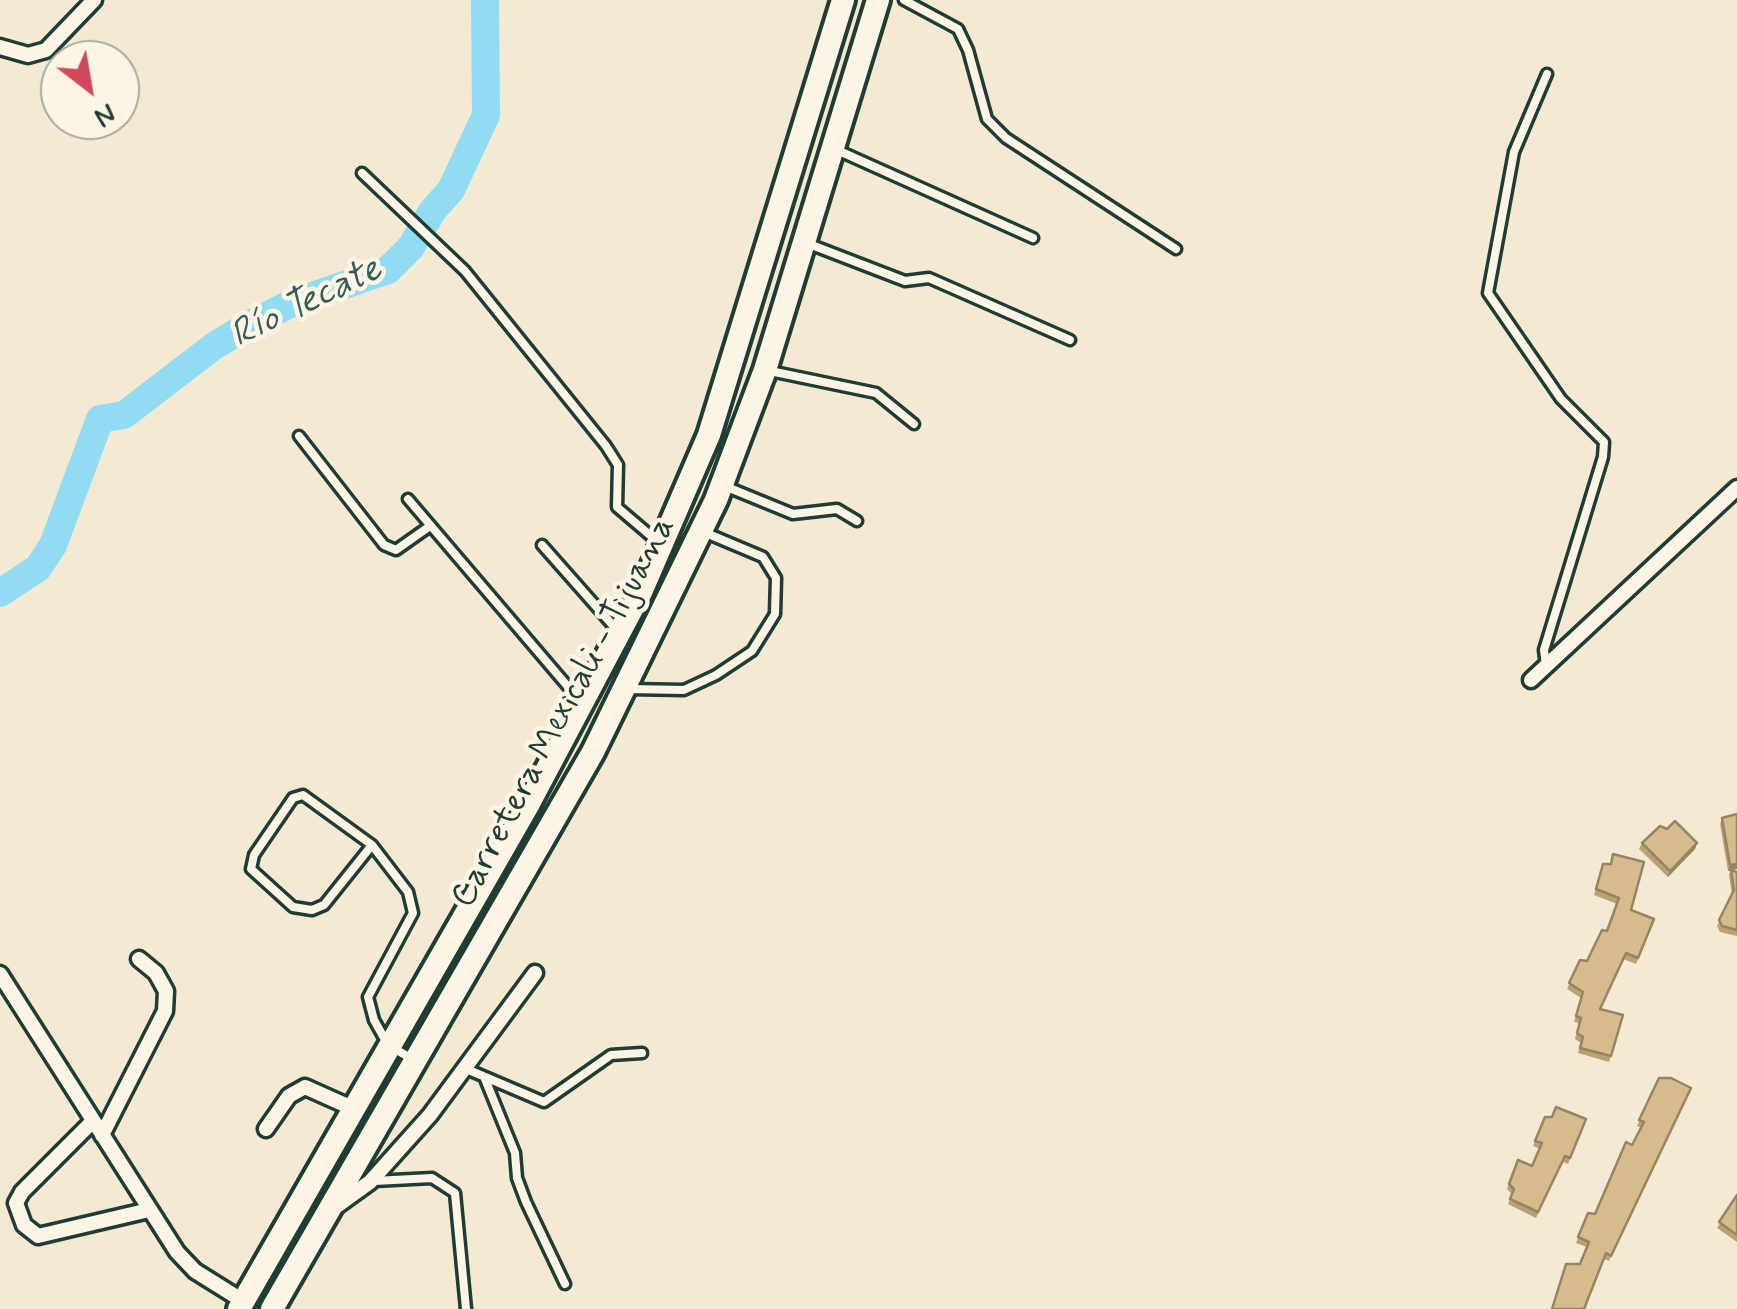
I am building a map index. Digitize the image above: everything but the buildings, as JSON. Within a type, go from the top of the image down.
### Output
[{"type":"main road","name":"Carretera Mexicali - Tijuana","points":[[241,1305],[584,705],[662,545],[715,418],[844,1]]},
{"type":"main road","name":"Carretera Mexicali - Tijuana","points":[[272,1309],[418,1062],[626,688],[702,531],[766,370],[873,5]]},
{"type":"street","points":[[0,48],[28,55],[46,50],[94,0]]},
{"type":"street","points":[[1531,680],[1737,488]]},
{"type":"street","points":[[102,1135],[165,1011],[166,991],[156,973],[138,958]]},
{"type":"street","points":[[330,1211],[370,1182],[464,1068],[535,973]]},
{"type":"street","points":[[0,974],[6,995],[94,1121],[149,1210],[194,1270],[241,1305]]},
{"type":"street","points":[[266,1129],[289,1096],[305,1087],[352,1108]]},
{"type":"street","points":[[94,1121],[22,1192],[16,1202],[24,1224],[38,1236],[149,1210]]},
{"type":"lane","points":[[904,0],[958,30],[968,50],[986,118],[1006,138],[1176,250]]},
{"type":"lane","points":[[1546,665],[1544,650],[1604,457],[1604,442],[1561,399],[1488,293],[1514,152],[1548,74]]},
{"type":"lane","points":[[833,148],[1033,238]]},
{"type":"lane","points":[[362,173],[465,270],[606,446],[618,465],[617,507],[662,545]]},
{"type":"lane","points":[[805,242],[905,281],[929,278],[1070,340]]},
{"type":"lane","points":[[766,370],[876,393],[914,424]]},
{"type":"lane","points":[[299,436],[384,544],[396,550],[430,526]]},
{"type":"lane","points":[[722,486],[792,514],[837,509],[858,520]]},
{"type":"lane","points":[[408,500],[584,705]]},
{"type":"lane","points":[[626,688],[684,690],[716,676],[752,651],[775,614],[776,578],[763,558],[702,531]]},
{"type":"lane","points":[[542,545],[620,634]]},
{"type":"lane","points":[[372,846],[324,905],[312,910],[293,907],[252,869],[254,855],[283,812],[293,798],[303,795],[372,846],[408,892],[412,913],[368,997],[374,1020],[388,1044],[418,1062]]},
{"type":"lane","points":[[464,1068],[544,1102],[611,1055],[642,1053]]},
{"type":"lane","points":[[485,1079],[515,1153],[517,1178],[526,1202],[565,1284]]},
{"type":"lane","points":[[370,1182],[396,1176],[432,1178],[455,1193],[466,1309]]},
{"type":"waterway","name":"Río Tecate","points":[[0,593],[38,568],[53,545],[100,419],[124,415],[214,346],[252,323],[292,303],[388,270],[411,247],[433,210],[451,190],[486,115],[485,0]]}]
